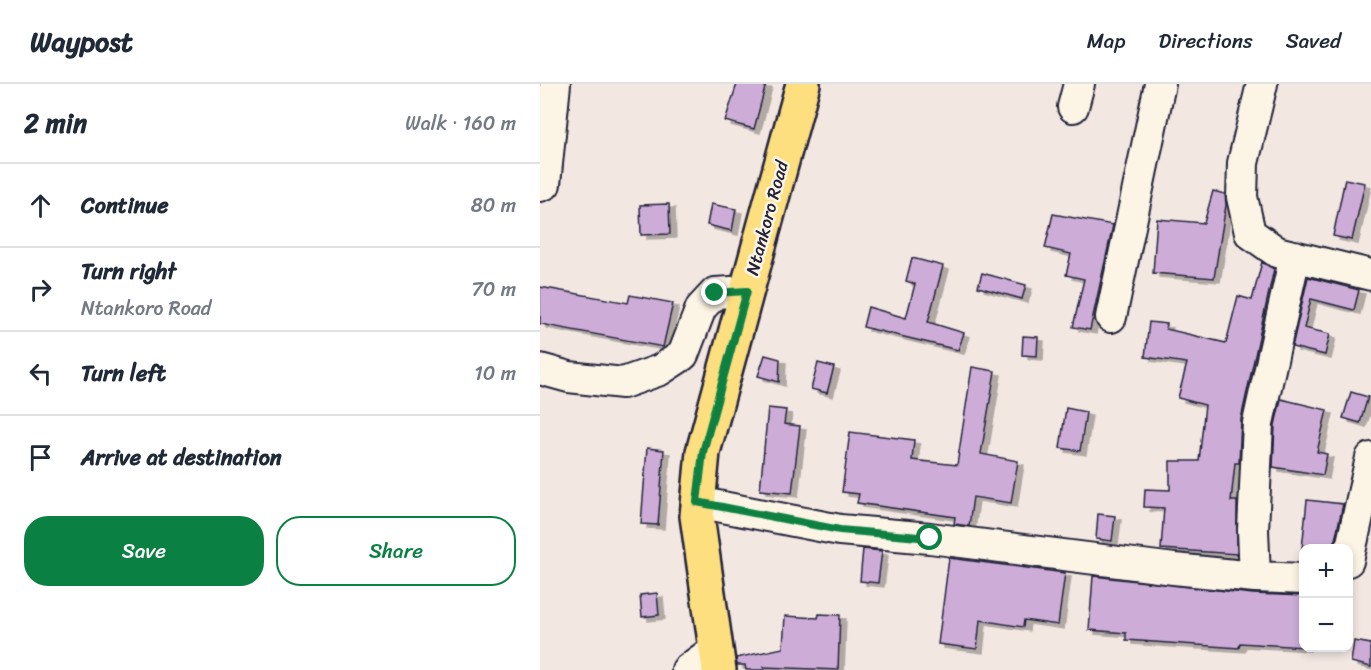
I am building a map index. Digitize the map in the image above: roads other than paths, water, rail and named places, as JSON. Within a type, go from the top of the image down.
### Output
[{"type":"main road","name":"Ntankoro Road","points":[[717,660],[697,502],[703,452],[803,84]]},
{"type":"street","points":[[540,186],[545,184],[555,84]]},
{"type":"street","points":[[1111,317],[1160,84]]},
{"type":"street","points":[[1262,84],[1243,163],[1242,197],[1250,233],[1277,252],[1371,275]]},
{"type":"street","points":[[1255,577],[1253,530],[1258,423],[1295,256]]},
{"type":"street","points":[[540,369],[569,377],[623,383],[660,370],[683,355],[700,308],[715,293],[747,291]]},
{"type":"street","points":[[1352,544],[1371,458]]},
{"type":"street","points":[[697,502],[840,530],[1255,577],[1299,579]]},
{"type":"street","points":[[687,670],[717,660]]}]
